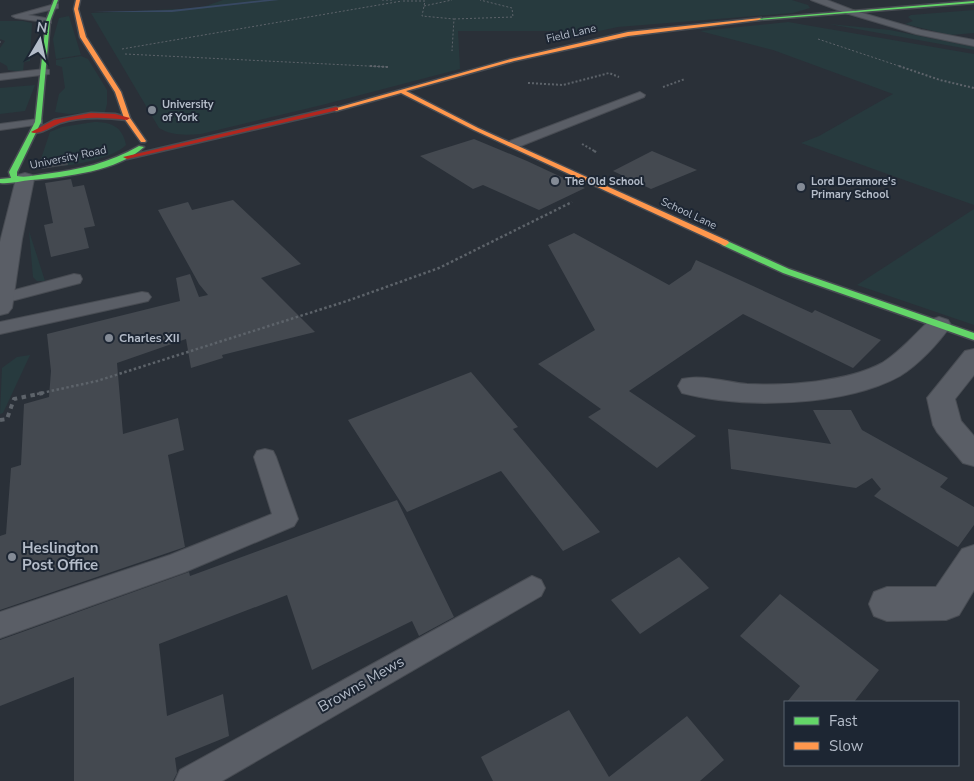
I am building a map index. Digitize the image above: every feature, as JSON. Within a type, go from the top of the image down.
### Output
[{"type":"street","points":[[78,0],[76,9],[83,37],[118,92],[127,118],[143,141],[138,149],[127,157]]},
{"type":"street","points":[[816,0],[852,12]]},
{"type":"street","name":"Field Lane","points":[[127,157],[317,114],[403,92],[513,60],[600,39],[693,25],[974,2]]},
{"type":"street","name":"University Road","points":[[55,3],[48,21],[45,72],[36,127],[20,174],[49,176],[127,157]]},
{"type":"street","name":"School Lane","points":[[403,92],[476,128],[604,186],[690,222],[786,271],[974,337]]},
{"type":"street","points":[[36,127],[55,121],[102,114],[127,118]]},
{"type":"street","name":"Field Lane","points":[[143,141],[160,144],[184,144]]},
{"type":"street","points":[[0,173],[20,174]]},
{"type":"street","points":[[0,182],[20,174]]},
{"type":"street","points":[[2,291],[20,174]]},
{"type":"street","points":[[692,386],[735,393],[778,392],[820,390],[858,381],[892,369],[938,325]]},
{"type":"street","points":[[974,357],[941,398],[947,425],[974,455]]},
{"type":"street","points":[[887,604],[946,603],[974,560]]},
{"type":"lane","points":[[48,21],[12,17],[55,3]]},
{"type":"lane","points":[[852,12],[919,32],[972,40]]},
{"type":"lane","points":[[0,77],[45,72]]},
{"type":"lane","points":[[514,144],[640,94]]},
{"type":"lane","points":[[0,127],[36,127]]},
{"type":"lane","points":[[2,291],[74,279]]},
{"type":"lane","points":[[0,328],[142,297]]},
{"type":"lane","points":[[0,625],[176,564],[286,519],[265,458]]},
{"type":"lane","name":"Browns Mews","points":[[191,781],[532,588]]},
{"type":"path","points":[[382,0],[425,1],[422,16],[454,20],[513,17],[512,8],[480,0]]},
{"type":"path","points":[[93,54],[402,0]]},
{"type":"path","points":[[424,6],[452,0]]},
{"type":"path","points":[[769,18],[848,51],[940,80],[974,88]]},
{"type":"path","points":[[453,28],[454,20]]},
{"type":"path","points":[[93,54],[392,67]]},
{"type":"path","points":[[528,83],[562,85],[609,73],[625,78]]},
{"type":"path","points":[[657,89],[685,79]]},
{"type":"path","points":[[0,420],[7,419],[14,399],[97,381],[347,301],[439,268],[604,186]]},
{"type":"green space","name":"University of York","points":[[223,0],[792,0],[808,5],[810,8],[793,13],[618,27],[566,38],[562,31],[458,31],[460,69],[201,134],[190,135],[164,131],[159,128],[91,13],[200,8]]},
{"type":"green space","points":[[974,10],[974,33],[950,35],[905,24],[913,21],[908,17],[911,15]]},
{"type":"green space","points":[[69,16],[81,55],[56,59],[53,39],[59,18]]},
{"type":"green space","points":[[0,21],[32,23],[30,61],[24,62],[23,72],[8,70],[7,66],[0,62],[0,48],[5,41],[0,39]]},
{"type":"green space","points":[[788,22],[974,54],[974,205],[801,143],[819,136],[893,94],[773,50],[700,31]]},
{"type":"green space","points":[[829,24],[890,30],[974,47],[974,50]]},
{"type":"green space","points":[[81,56],[88,59],[107,90],[105,112],[69,114],[55,112],[59,94],[65,88],[62,67],[56,65],[56,60]]},
{"type":"green space","points":[[35,85],[25,111],[0,114],[0,88]]},
{"type":"green space","points":[[94,122],[115,126],[122,133],[126,145],[109,155],[72,165],[39,165],[50,132],[62,127]]},
{"type":"green space","points":[[974,209],[974,325],[857,285]]},
{"type":"green space","points":[[29,231],[45,281],[37,281],[33,277]]},
{"type":"green space","points":[[30,355],[3,413],[0,414],[2,368],[17,357]]},
{"type":"building","points":[[474,139],[585,188],[539,210],[483,185],[473,189],[420,156]]},
{"type":"building","points":[[652,151],[697,170],[651,189],[613,171]]},
{"type":"building","points":[[65,156],[68,165],[42,169],[40,161]]},
{"type":"building","points":[[71,179],[73,187],[84,185],[95,226],[84,228],[89,248],[51,257],[44,225],[53,223],[45,183]]},
{"type":"building","points":[[233,200],[301,264],[261,278],[315,332],[222,355],[223,358],[191,368],[186,339],[117,363],[123,434],[178,418],[184,450],[168,455],[185,547],[0,610],[0,536],[6,534],[11,468],[21,465],[24,404],[49,397],[51,371],[47,334],[180,301],[176,278],[190,274],[199,297],[208,295],[199,284],[158,210],[188,202],[192,210]]},
{"type":"building","points":[[574,233],[669,285],[691,270],[696,260],[812,313],[815,310],[881,340],[853,368],[743,314],[629,391],[696,436],[657,468],[588,417],[601,409],[538,364],[595,330],[548,245]]},
{"type":"building","points":[[471,372],[518,427],[513,429],[600,532],[563,551],[501,471],[407,512],[348,420]]},
{"type":"building","points":[[813,410],[851,410],[862,430],[948,478],[940,487],[974,507],[974,525],[958,547],[874,496],[881,489],[872,478],[856,488],[731,469],[728,429],[831,444]]},
{"type":"building","points":[[397,500],[454,617],[419,636],[412,621],[312,670],[287,595],[159,644],[167,716],[223,694],[229,736],[175,758],[177,773],[173,781],[74,781],[74,677],[0,706],[0,640],[189,572],[190,576]]},
{"type":"building","points":[[679,557],[709,588],[640,634],[611,600]]},
{"type":"building","points":[[780,594],[879,670],[855,701],[788,701],[800,686],[740,636]]},
{"type":"building","points":[[569,710],[609,777],[687,716],[724,760],[700,781],[493,781],[481,757]]},
{"type":"waterway","points":[[95,12],[172,11],[277,0]]},
{"type":"traffic: fast","points":[[19,179],[14,177],[13,172],[38,122],[48,21],[56,0]]},
{"type":"traffic: fast","points":[[759,19],[974,2]]},
{"type":"traffic: fast","points":[[2,181],[56,175],[92,168],[126,156],[141,147]]},
{"type":"traffic: fast","points":[[725,243],[786,271],[974,337]]},
{"type":"traffic: slow","points":[[78,0],[76,9],[83,37],[118,92],[127,118],[143,141]]},
{"type":"traffic: slow","points":[[336,109],[513,60],[628,34],[759,19]]},
{"type":"traffic: slow","points":[[403,92],[476,129],[725,243]]},
{"type":"traffic: jam","points":[[127,157],[336,109]]},
{"type":"traffic: jam","points":[[34,132],[56,122],[79,116],[103,115],[127,118]]},
{"type":"place","name":"University of York","points":[[152,110]]},
{"type":"place","name":"The Old School","points":[[555,181]]},
{"type":"place","name":"Lord Deramore's Primary School","points":[[801,187]]},
{"type":"place","name":"Charles XII","points":[[109,338]]},
{"type":"place","name":"Heslington Post Office","points":[[12,557]]}]
